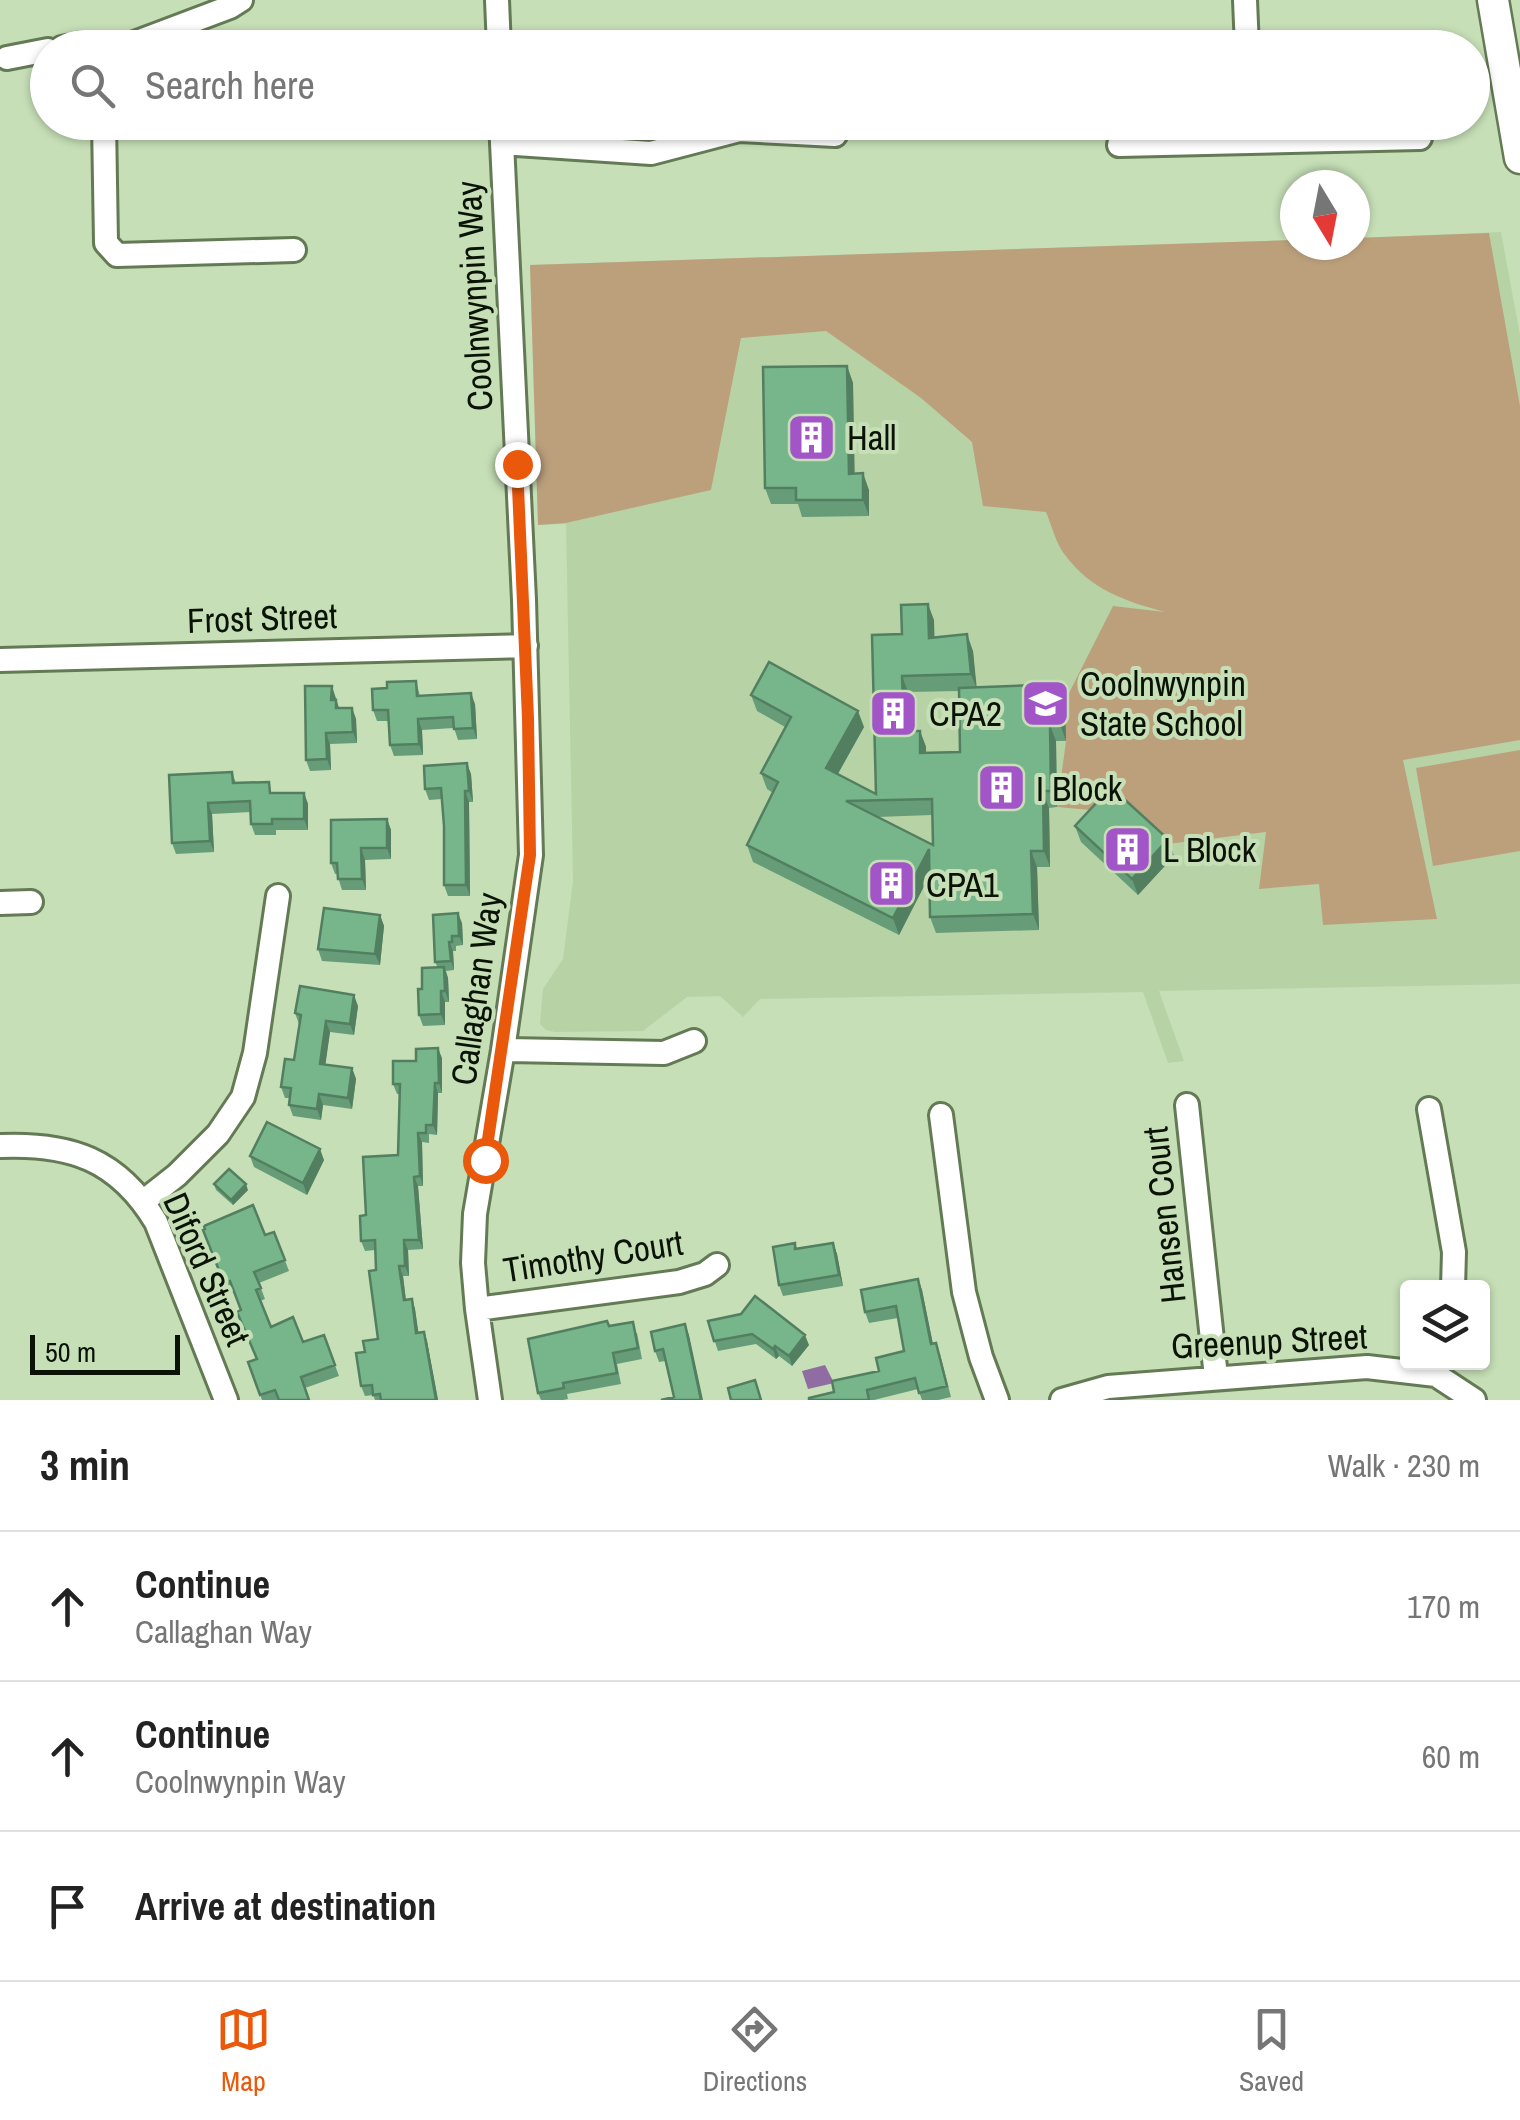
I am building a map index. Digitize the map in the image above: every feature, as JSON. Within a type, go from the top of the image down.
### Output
[{"type":"main road","points":[[1492,0],[1520,158]]},
{"type":"street","points":[[169,30],[241,0]]},
{"type":"street","points":[[497,0],[498,30]]},
{"type":"street","points":[[1245,0],[1246,30]]},
{"type":"street","points":[[8,58],[30,54]]},
{"type":"street","points":[[104,140],[106,244],[117,254],[294,250]]},
{"type":"street","name":"Coolnwynpin Way","points":[[502,140],[526,646]]},
{"type":"street","points":[[554,140],[651,153],[700,140]]},
{"type":"street","points":[[1119,145],[1169,140]]},
{"type":"street","name":"Frost Street","points":[[0,660],[526,646]]},
{"type":"street","name":"Callaghan Way","points":[[490,1400],[473,1263],[475,1214],[530,855],[526,646]]},
{"type":"street","points":[[144,1201],[218,1134],[244,1097],[255,1054],[278,896]]},
{"type":"street","points":[[0,903],[31,902]]},
{"type":"street","points":[[503,1050],[664,1053],[694,1041]]},
{"type":"street","name":"Hansen Court","points":[[1188,1105],[1216,1378]]},
{"type":"street","points":[[1429,1109],[1454,1252],[1453,1280]]},
{"type":"street","points":[[941,1114],[964,1292],[997,1400]]},
{"type":"street","name":"Diford Street","points":[[0,1146],[35,1144],[74,1151],[111,1171],[144,1201],[156,1222],[226,1400]]},
{"type":"street","name":"Timothy Court","points":[[477,1309],[679,1282],[718,1266]]},
{"type":"street","name":"Greenup Street","points":[[1062,1400],[1108,1387],[1367,1367],[1400,1368]]},
{"type":"street","name":"Greenup Street","points":[[1439,1370],[1474,1400]]},
{"type":"shaded area","name":"Coolnwynpin State School","points":[[1501,232],[1520,335],[1520,984],[1159,991],[1184,1061],[1168,1063],[1143,992],[760,999],[743,1017],[720,996],[687,997],[643,1031],[555,1032],[540,1024],[543,989],[563,959],[573,881],[566,524],[538,525],[530,265],[1280,240],[1280,260],[1370,260],[1370,237]]},
{"type":"shaded area","points":[[1489,233],[1520,406],[1520,740],[1403,760],[1437,919],[1323,925],[1319,884],[1259,889],[1266,832],[1167,844],[1102,811],[1057,807],[1066,741],[1065,701],[1113,606],[1165,612],[1123,598],[1086,577],[1062,551],[1046,512],[983,506],[972,442],[921,398],[826,331],[741,338],[711,490],[566,523],[538,525],[530,265],[1280,240],[1280,260],[1370,260],[1370,237]]},
{"type":"shaded area","points":[[1520,750],[1520,851],[1433,866],[1416,768]]},
{"type":"shaded area","points":[[825,1365],[834,1383],[808,1389],[802,1371]]},
{"type":"building","name":"Hall","points":[[847,366],[849,474],[863,473],[863,500],[796,500],[796,488],[765,488],[763,367]]},
{"type":"building","points":[[928,604],[929,638],[967,634],[971,674],[902,676],[904,731],[920,731],[920,753],[960,752],[959,688],[1059,684],[1060,724],[1050,725],[1051,791],[1043,791],[1044,851],[1031,851],[1033,914],[930,917],[929,849],[893,918],[747,845],[778,782],[761,773],[791,717],[751,695],[769,662],[858,711],[826,768],[876,794],[872,635],[902,634],[901,605]],"holes":[[[932,799],[933,845],[846,801]]]},
{"type":"building","points":[[416,681],[417,696],[471,693],[473,728],[454,729],[453,717],[418,719],[419,744],[390,745],[388,710],[373,710],[372,689],[387,688],[387,682]]},
{"type":"building","points":[[305,686],[332,686],[331,700],[336,700],[336,708],[352,708],[353,732],[326,733],[327,759],[306,760]]},
{"type":"building","points":[[467,763],[466,885],[444,885],[441,788],[425,789],[424,766]]},
{"type":"building","points":[[232,772],[233,783],[269,782],[270,793],[304,793],[304,819],[272,819],[272,824],[251,824],[250,801],[208,803],[210,841],[172,843],[169,775]]},
{"type":"building","name":"L Block","points":[[1111,787],[1168,839],[1132,879],[1075,826]]},
{"type":"building","points":[[387,819],[387,848],[361,848],[362,879],[338,879],[337,863],[331,863],[331,820]]},
{"type":"building","points":[[324,908],[380,915],[375,954],[318,949]]},
{"type":"building","points":[[458,913],[459,936],[452,936],[449,942],[451,961],[435,962],[433,915]]},
{"type":"building","points":[[444,967],[441,1014],[419,1015],[422,968]]},
{"type":"building","points":[[300,986],[354,995],[350,1024],[326,1021],[320,1064],[352,1068],[348,1098],[319,1094],[317,1109],[289,1105],[291,1088],[281,1087],[285,1059],[294,1060],[301,1015],[295,1013]]},
{"type":"building","points":[[438,1048],[439,1083],[435,1083],[433,1125],[426,1125],[426,1133],[418,1133],[420,1176],[414,1177],[419,1240],[404,1240],[405,1266],[399,1266],[404,1300],[412,1299],[416,1333],[424,1332],[436,1400],[381,1400],[380,1394],[373,1395],[372,1385],[361,1386],[356,1353],[365,1352],[363,1341],[378,1339],[369,1271],[376,1270],[375,1240],[361,1241],[360,1216],[366,1215],[363,1157],[398,1155],[400,1084],[393,1084],[393,1061],[416,1061],[416,1049]]},
{"type":"building","points":[[267,1122],[320,1149],[303,1183],[250,1156]]},
{"type":"building","points":[[229,1169],[246,1184],[231,1200],[214,1184]]},
{"type":"building","points":[[253,1205],[265,1235],[274,1232],[285,1260],[254,1272],[261,1288],[256,1290],[271,1327],[293,1317],[303,1342],[324,1335],[335,1365],[301,1377],[309,1400],[279,1400],[275,1390],[260,1395],[248,1362],[257,1359],[237,1312],[241,1310],[230,1281],[224,1283],[203,1230],[204,1226]]},
{"type":"building","points":[[795,1243],[795,1249],[833,1243],[839,1275],[779,1285],[773,1247]]},
{"type":"building","points":[[918,1279],[931,1344],[936,1343],[947,1386],[919,1393],[915,1378],[867,1390],[869,1400],[809,1400],[834,1392],[832,1381],[879,1371],[876,1358],[904,1351],[896,1306],[865,1312],[861,1290]]},
{"type":"building","points":[[755,1296],[805,1335],[789,1356],[752,1334],[714,1341],[708,1321],[741,1314]]},
{"type":"building","points":[[607,1321],[609,1326],[633,1322],[638,1348],[613,1353],[617,1373],[563,1383],[564,1388],[538,1393],[528,1339]]},
{"type":"building","points":[[685,1324],[701,1400],[661,1400],[674,1397],[663,1349],[655,1351],[651,1332]]},
{"type":"building","points":[[755,1380],[761,1400],[731,1400],[728,1388]]},
{"type":"place","name":"Hall","points":[[812,437]]},
{"type":"place","name":"Coolnwynpin State School","points":[[1045,703]]},
{"type":"place","name":"CPA2","points":[[894,713]]},
{"type":"place","name":"I Block","points":[[1001,788]]},
{"type":"place","name":"L Block","points":[[1128,849]]},
{"type":"place","name":"CPA1","points":[[891,884]]},
{"type":"route","points":[[485,1160],[530,855],[517,464]]}]
